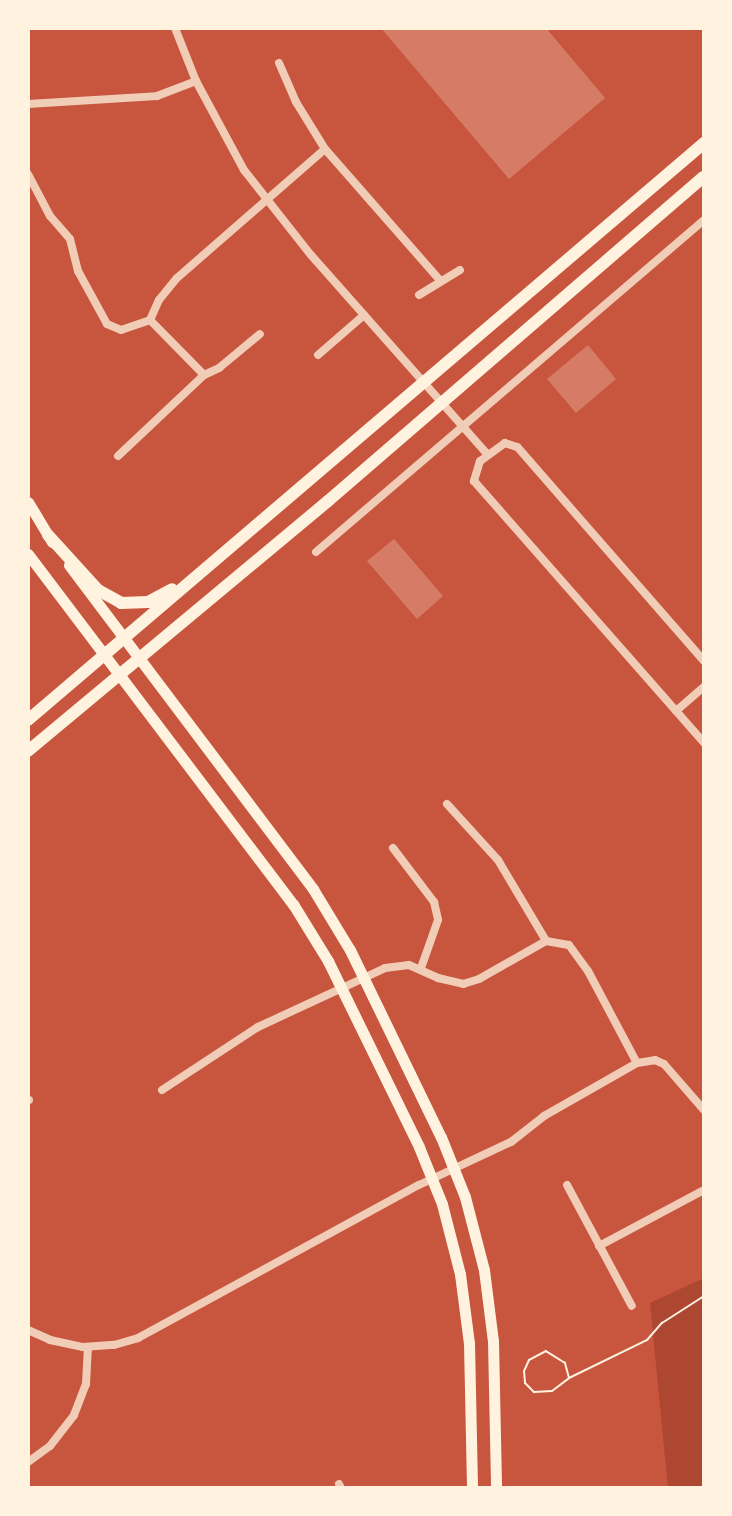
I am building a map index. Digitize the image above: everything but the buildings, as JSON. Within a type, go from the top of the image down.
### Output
[{"type":"main road","points":[[28,720],[704,143]]},
{"type":"main road","points":[[28,751],[704,177]]},
{"type":"main road","points":[[28,502],[48,535],[138,659],[295,864],[334,922],[363,976],[454,1168],[476,1232],[490,1308],[496,1488]]},
{"type":"main road","points":[[48,535],[98,590],[125,605],[160,596],[214,560]]},
{"type":"main road","points":[[28,554],[272,873],[313,934],[432,1178],[452,1238],[466,1311],[472,1488]]},
{"type":"street","points":[[175,28],[196,81],[227,141],[268,202],[422,383],[487,454]]},
{"type":"street","points":[[279,63],[296,102],[325,149],[439,279]]},
{"type":"street","points":[[28,104],[157,96],[196,81]]},
{"type":"street","points":[[28,174],[50,216],[70,239],[78,271],[107,324],[121,330],[150,320],[159,300],[177,278],[268,202],[325,149]]},
{"type":"street","points":[[316,552],[704,220]]},
{"type":"street","points":[[419,295],[439,279],[460,270]]},
{"type":"street","points":[[318,355],[364,315]]},
{"type":"street","points":[[150,320],[204,375]]},
{"type":"street","points":[[118,456],[204,375],[219,368],[260,334]]},
{"type":"street","points":[[704,661],[517,447],[505,443],[487,454],[473,475],[474,481],[704,743]]},
{"type":"street","points":[[676,711],[704,687]]},
{"type":"street","points":[[447,804],[498,860],[546,941]]},
{"type":"street","points":[[393,848],[434,902],[438,920],[421,968]]},
{"type":"street","points":[[162,1090],[258,1027],[363,976],[398,965],[421,968],[438,978],[463,984],[479,979],[546,941],[569,945],[637,1063]]},
{"type":"street","points":[[28,1330],[50,1340],[88,1347],[138,1338],[432,1178],[511,1142],[544,1116],[637,1063],[655,1060],[664,1064],[704,1110]]},
{"type":"street","points":[[567,1185],[632,1306]]},
{"type":"street","points":[[599,1246],[704,1190]]},
{"type":"street","points":[[28,1462],[50,1446],[74,1415],[86,1384],[88,1347]]},
{"type":"path","points":[[569,1378],[565,1363],[546,1351],[529,1360],[524,1371],[525,1383],[534,1392],[552,1391],[569,1378],[647,1340],[662,1323],[704,1296]]},
{"type":"shaded area","points":[[704,1278],[704,1488],[668,1488],[650,1303]]}]
